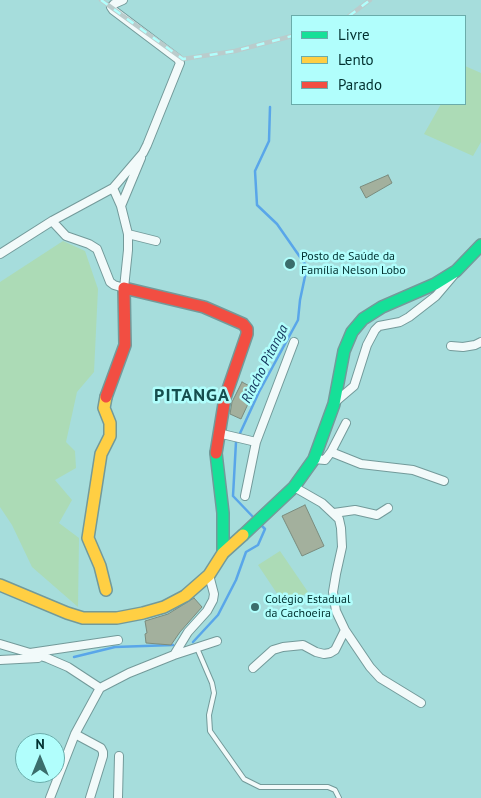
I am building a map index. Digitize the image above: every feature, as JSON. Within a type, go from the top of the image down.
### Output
[{"type":"main road","points":[[0,585],[83,618],[100,619],[143,613],[164,607],[185,596],[208,574],[223,553],[294,487],[314,459],[334,404],[344,351],[352,332],[364,319],[382,307],[434,284],[456,270],[481,245]]},
{"type":"main road","points":[[106,590],[100,566],[88,538],[101,454],[110,436],[110,423],[104,408],[105,399],[125,345],[124,288],[204,307],[243,324],[247,329],[247,334],[233,370],[225,398],[218,433],[216,454],[223,514],[223,553]]},
{"type":"street","points":[[121,206],[180,63],[178,59],[113,10],[111,7],[114,4],[123,0]]},
{"type":"street","points":[[0,254],[113,188],[143,153]]},
{"type":"street","points":[[52,222],[66,236],[90,244],[96,249],[102,259],[110,282],[124,288],[128,234],[121,206],[113,188]]},
{"type":"street","points":[[128,234],[156,240]]},
{"type":"street","points":[[334,404],[354,386],[367,345],[375,330],[385,324],[400,322],[424,306],[449,282],[456,270]]},
{"type":"street","points":[[245,496],[256,442],[294,342]]},
{"type":"street","points":[[451,346],[475,345],[481,342]]},
{"type":"street","points":[[314,459],[325,460],[346,423]]},
{"type":"street","points":[[218,433],[256,442]]},
{"type":"street","points":[[331,452],[361,464],[413,470],[444,480]]},
{"type":"street","points":[[294,487],[334,513],[339,519],[342,547],[334,592],[336,611],[345,630],[370,668],[380,678],[421,703]]},
{"type":"street","points":[[334,513],[355,510],[377,515],[388,508]]},
{"type":"street","points":[[174,655],[188,632],[207,611],[213,600],[214,594],[208,574]]},
{"type":"street","points":[[253,668],[272,650],[283,647],[303,646],[316,652],[330,653],[335,650],[345,630]]},
{"type":"street","points":[[30,654],[118,640]]},
{"type":"street","points":[[50,798],[75,734],[100,688],[174,655],[217,641]]},
{"type":"street","points":[[0,644],[68,666],[100,688]]},
{"type":"street","points":[[0,660],[47,658]]},
{"type":"street","points":[[75,734],[101,748],[104,756],[90,798]]},
{"type":"street","points":[[118,798],[119,756]]},
{"type":"lane","points":[[197,648],[212,683],[214,693],[209,715],[210,731],[244,779],[260,787],[328,787],[335,790],[339,798]]},
{"type":"green space","points":[[466,66],[481,73],[481,142],[473,156],[424,134],[440,105],[466,105]]},
{"type":"green space","points":[[63,241],[85,251],[98,289],[94,372],[77,392],[66,442],[75,451],[76,468],[55,480],[72,500],[59,523],[79,538],[78,607],[32,567],[12,525],[0,507],[0,282]]},
{"type":"green space","points":[[280,551],[308,592],[286,607],[258,565]]},
{"type":"building","points":[[388,175],[392,183],[366,198],[360,187]]},
{"type":"building","points":[[242,382],[255,389],[241,419],[230,414],[232,402]]},
{"type":"building","points":[[305,505],[324,546],[302,556],[282,516]]},
{"type":"building","points":[[194,598],[202,607],[171,645],[146,643],[145,621],[168,614]]},
{"type":"waterway","name":"Riacho Pitanga","points":[[255,519],[233,496],[236,442],[259,392],[298,320],[307,267],[277,224],[257,205],[255,171],[269,141],[270,107]]},
{"type":"waterway","name":"Riacho Pitanga","points":[[193,642],[218,615],[236,580],[246,552],[258,545],[265,529],[260,524]]},
{"type":"waterway","points":[[74,657],[115,647],[173,645]]},
{"type":"railway","points":[[101,0],[183,59],[235,51],[291,36]]},
{"type":"railway","points":[[350,15],[370,0]]},
{"type":"traffic: fast","points":[[243,535],[294,487],[314,459],[334,404],[344,351],[352,332],[363,319],[382,307],[435,284],[456,271],[481,245]]},
{"type":"traffic: fast","points":[[216,453],[223,513],[223,553]]},
{"type":"traffic: slow","points":[[106,397],[104,408],[110,423],[110,436],[101,454],[88,538],[100,566],[106,590]]},
{"type":"traffic: slow","points":[[0,585],[83,618],[117,618],[143,613],[164,607],[185,596],[209,575],[223,553],[243,535]]},
{"type":"traffic: jam","points":[[106,397],[125,345],[124,288],[204,307],[243,324],[247,329],[247,334],[225,398],[216,453]]},
{"type":"place","name":"Posto de Saúde da Família Nelson Lobo","points":[[290,264]]},
{"type":"place","name":"Colégio Estadual da Cachoeira","points":[[255,607]]},
{"type":"district","name":"PITANGA","points":[[192,396]]}]
